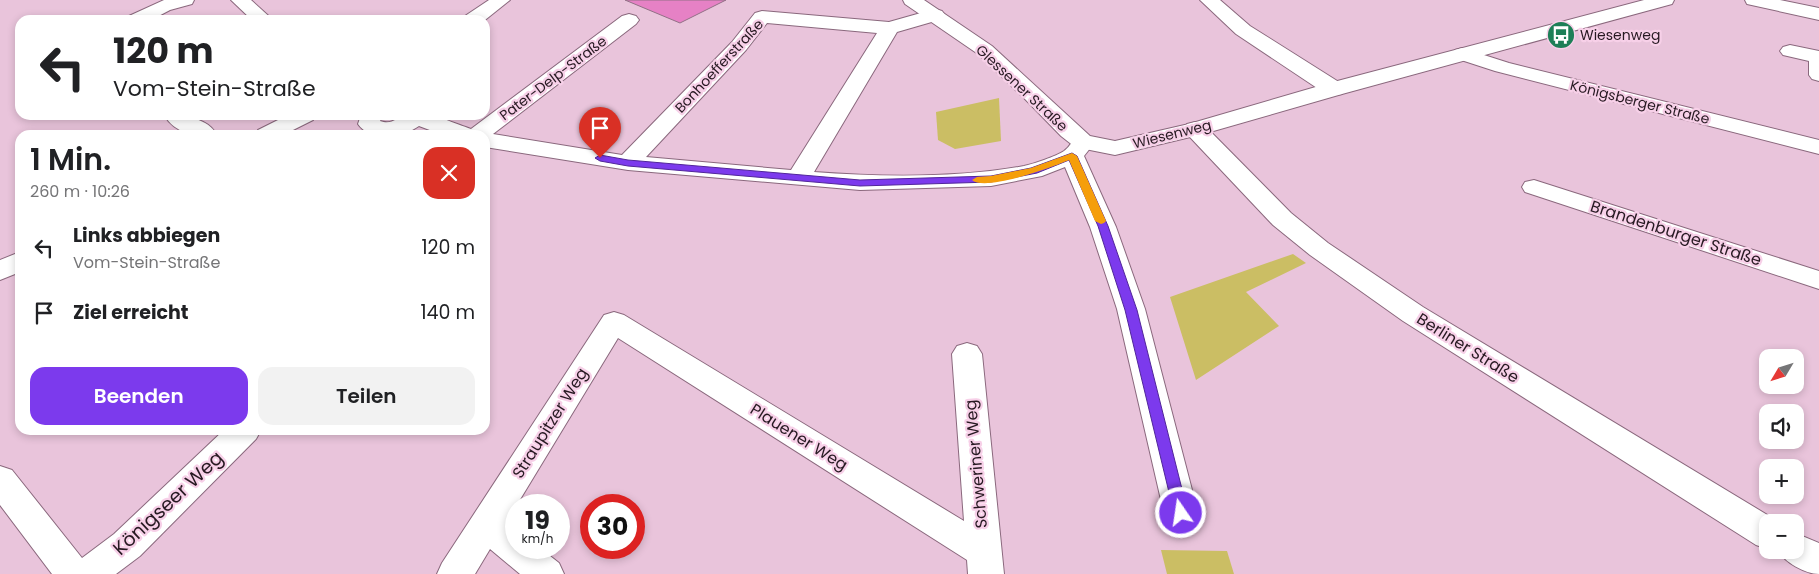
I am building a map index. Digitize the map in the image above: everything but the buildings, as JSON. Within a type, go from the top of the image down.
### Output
[{"type":"street","points":[[146,15],[163,6],[185,0]]},
{"type":"street","points":[[240,0],[257,15]]},
{"type":"street","points":[[479,15],[501,0]]},
{"type":"street","name":"Glessener Straße","points":[[912,0],[985,50],[1032,93],[1069,131],[1078,149],[1131,310],[1181,513]]},
{"type":"street","points":[[1209,0],[1243,30],[1334,89]]},
{"type":"street","name":"Wiesenweg","points":[[1078,149],[1115,148],[1195,129],[1334,89],[1665,0]]},
{"type":"street","points":[[1754,0],[1819,14]]},
{"type":"street","points":[[799,177],[890,28],[935,15]]},
{"type":"street","name":"Bonhoefferstraße","points":[[628,163],[739,46],[762,17],[890,28]]},
{"type":"street","name":"Pater-Delp-Straße","points":[[485,130],[629,20]]},
{"type":"street","points":[[1790,51],[1819,57],[1819,75]]},
{"type":"street","name":"Königsberger Straße","points":[[1462,54],[1502,67],[1819,147]]},
{"type":"street","points":[[179,120],[200,130]]},
{"type":"street","points":[[276,130],[295,120]]},
{"type":"street","points":[[369,120],[369,124],[382,129],[402,127],[412,120]]},
{"type":"street","points":[[427,120],[452,130]]},
{"type":"street","name":"Berliner Straße","points":[[1195,129],[1282,219],[1319,249],[1413,314],[1759,528]]},
{"type":"street","points":[[490,141],[628,163],[860,183],[991,179],[1034,171],[1078,149]]},
{"type":"street","name":"Brandenburger Straße","points":[[1534,187],[1819,280]]},
{"type":"street","points":[[0,254],[15,247]]},
{"type":"street","points":[[0,271],[15,264]]},
{"type":"street","name":"Straupitzer Weg","points":[[455,574],[614,322]]},
{"type":"street","name":"Plauener Weg","points":[[614,322],[985,563]]},
{"type":"street","name":"Schweriner Weg","points":[[966,354],[985,563]]},
{"type":"street","name":"Königseer Weg","points":[[88,574],[127,545],[240,435]]},
{"type":"street","points":[[0,480],[73,574]]},
{"type":"street","points":[[486,525],[546,574]]},
{"type":"street","points":[[1804,552],[1819,560]]},
{"type":"shaded area","points":[[999,98],[1001,141],[955,149],[938,140],[936,112]]},
{"type":"shaded area","points":[[1293,254],[1306,263],[1246,292],[1279,326],[1196,380],[1170,297]]},
{"type":"shaded area","points":[[1161,550],[1227,551],[1234,574],[1167,574]]},
{"type":"slow traffic","points":[[977,180],[1034,171],[1072,156],[1101,221]]},
{"type":"place","name":"Wiesenweg","points":[[1561,35]]},
{"type":"route","points":[[600,158],[628,163],[860,183],[991,179],[1034,171],[1072,156],[1103,226],[1131,310],[1181,513]]}]
